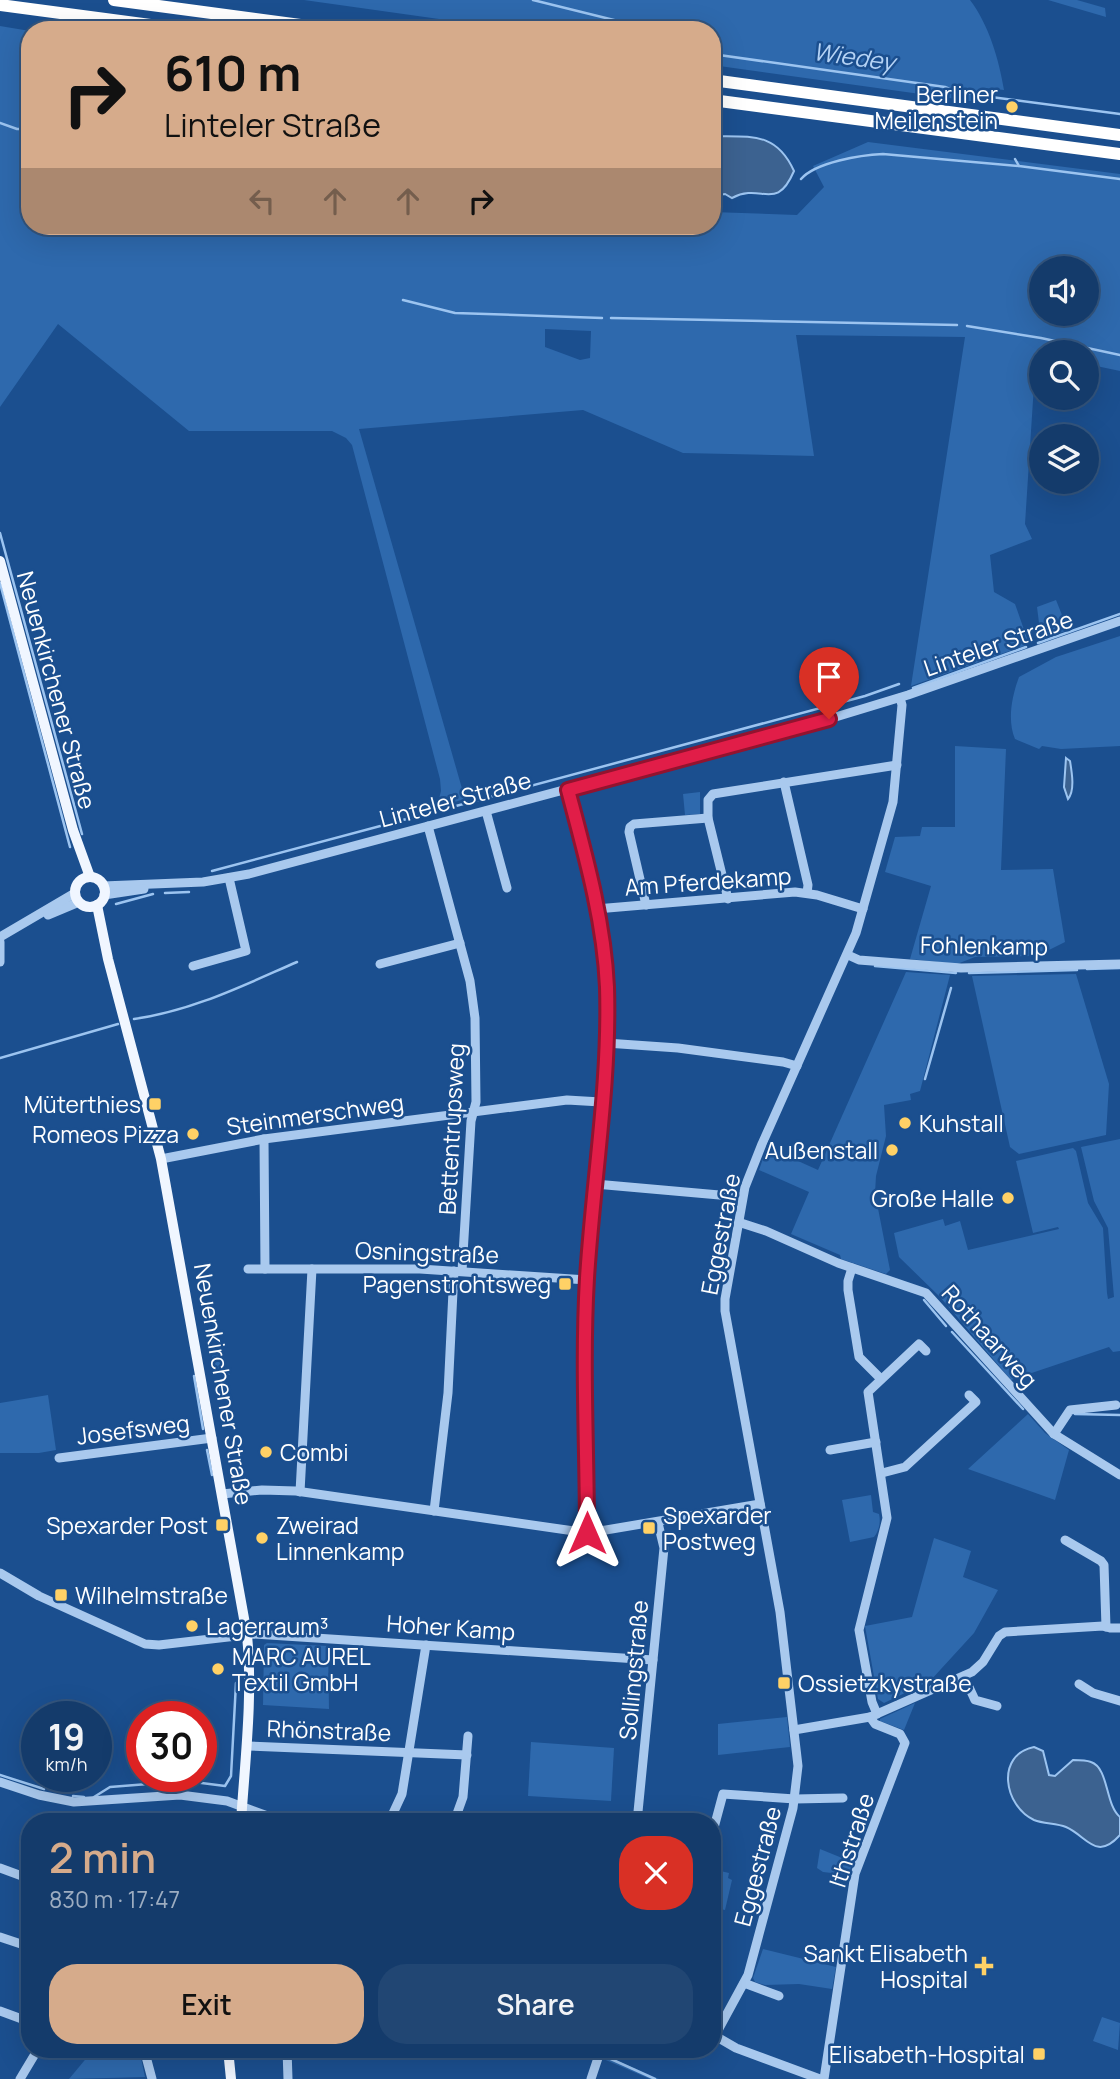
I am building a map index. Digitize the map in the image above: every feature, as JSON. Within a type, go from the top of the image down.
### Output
[{"type":"highway","points":[[114,0],[271,21]]},
{"type":"highway","points":[[0,5],[120,21]]},
{"type":"highway","points":[[721,81],[1120,135]]},
{"type":"highway","points":[[721,101],[1120,154]]},
{"type":"main road","name":"Neuenkirchener Straße","points":[[0,561],[86,879]]},
{"type":"main road","points":[[86,879],[98,880],[91,898],[76,886],[86,879]]},
{"type":"main road","name":"Neuenkirchener Straße","points":[[91,898],[161,1160],[247,1635],[250,1660],[242,1813]]},
{"type":"main road","points":[[229,2058],[231,2079]]},
{"type":"street","name":"Linteler Straße","points":[[0,940],[26,922],[91,898],[147,883],[157,885],[229,878],[568,790],[901,698],[1120,621]]},
{"type":"street","name":"Eggestraße","points":[[721,2022],[744,1983],[758,1941],[794,1800],[798,1766],[780,1612],[725,1311],[742,1197],[762,1144],[848,955],[863,909],[893,802],[901,698]]},
{"type":"street","points":[[727,899],[708,818],[708,800],[713,794],[897,765]]},
{"type":"street","points":[[783,782],[808,885],[807,893]]},
{"type":"street","points":[[568,790],[586,853],[605,962],[606,1043],[587,1280],[587,1533]]},
{"type":"street","points":[[486,811],[507,888]]},
{"type":"street","points":[[646,905],[630,827],[635,824],[708,818]]},
{"type":"street","name":"Bettentrupsweg","points":[[428,826],[470,981],[475,1018],[476,1102],[471,1121],[435,1511]]},
{"type":"street","points":[[193,966],[246,951],[229,878]]},
{"type":"street","name":"Am Pferdekamp","points":[[596,909],[807,893],[863,909]]},
{"type":"street","points":[[0,940],[0,962]]},
{"type":"street","points":[[380,964],[460,943]]},
{"type":"street","name":"Fohlenkamp","points":[[848,955],[859,960],[961,968],[1120,964]]},
{"type":"street","points":[[606,1043],[678,1048],[797,1066]]},
{"type":"street","name":"Steinmerschweg","points":[[161,1160],[264,1139],[567,1100],[601,1102]]},
{"type":"street","points":[[264,1139],[265,1269]]},
{"type":"street","points":[[595,1184],[742,1197]]},
{"type":"street","name":"Rothaarweg","points":[[738,1222],[766,1231],[852,1268],[926,1293],[1054,1434],[1120,1475]]},
{"type":"street","points":[[852,1268],[848,1290],[859,1357],[881,1379]]},
{"type":"street","name":"Osningstraße","points":[[248,1269],[458,1271],[587,1280]]},
{"type":"street","points":[[300,1492],[312,1269]]},
{"type":"street","points":[[874,1715],[859,1630],[887,1518],[868,1392],[919,1344],[926,1351]]},
{"type":"street","points":[[882,1473],[905,1467],[976,1402],[969,1395]]},
{"type":"street","points":[[1054,1434],[1070,1410],[1116,1405]]},
{"type":"street","name":"Josefsweg","points":[[59,1458],[212,1438]]},
{"type":"street","points":[[830,1450],[876,1442]]},
{"type":"street","points":[[222,1494],[262,1490],[300,1492],[587,1533],[760,1504]]},
{"type":"street","name":"Sollingstraße","points":[[638,1813],[663,1548],[658,1522]]},
{"type":"street","points":[[1065,1540],[1104,1565],[1106,1627]]},
{"type":"street","points":[[0,1573],[46,1600],[145,1644],[159,1645],[247,1635]]},
{"type":"street","points":[[794,1730],[874,1715],[972,1672],[983,1662],[999,1636],[1005,1632],[1120,1628]]},
{"type":"street","name":"Hoher Kamp","points":[[247,1635],[653,1660]]},
{"type":"street","points":[[393,1813],[402,1794],[426,1645]]},
{"type":"street","points":[[964,1675],[975,1700],[997,1706]]},
{"type":"street","points":[[1079,1684],[1093,1693],[1120,1701]]},
{"type":"street","name":"Ithstraße","points":[[822,2079],[855,1874],[905,1743],[900,1734],[875,1724],[874,1715]]},
{"type":"street","points":[[457,1813],[463,1797],[468,1736]]},
{"type":"street","name":"Rhönstraße","points":[[247,1746],[467,1755]]},
{"type":"street","points":[[0,1783],[74,1802],[180,1794],[227,1801],[259,1813]]},
{"type":"street","points":[[718,1813],[723,1794],[794,1800]]},
{"type":"street","name":"Eggestraße","points":[[794,1800],[843,1798]]},
{"type":"street","points":[[0,1868],[21,1875]]},
{"type":"street","points":[[0,1937],[21,1944]]},
{"type":"street","points":[[744,1983],[779,1996]]},
{"type":"street","points":[[0,2011],[21,2019]]},
{"type":"street","points":[[721,2038],[736,2048],[822,2079]]},
{"type":"street","points":[[23,2078],[33,2058]]},
{"type":"street","points":[[147,2058],[152,2079]]},
{"type":"street","points":[[287,2058],[288,2079]]},
{"type":"street","points":[[591,2079],[598,2058]]},
{"type":"shaded area","points":[[304,0],[970,0],[983,20],[992,43],[1004,90],[986,88],[985,103],[721,66],[721,21],[453,21]]},
{"type":"shaded area","points":[[1048,0],[1077,0],[1105,8],[1106,17]]},
{"type":"shaded area","points":[[0,26],[21,30],[21,235],[721,235],[721,212],[797,215],[824,187],[813,166],[868,142],[1120,174],[1120,371],[1099,367],[1099,340],[1029,340],[1029,410],[1032,410],[1031,424],[1029,424],[1025,524],[1032,539],[990,555],[994,592],[1015,604],[1029,644],[911,686],[965,337],[796,335],[814,456],[683,453],[583,410],[359,429],[465,799],[437,807],[441,791],[440,779],[352,445],[346,438],[332,431],[189,431],[58,324],[0,407]],"holes":[[[545,329],[591,331],[590,358],[580,360],[545,347]]]},
{"type":"shaded area","points":[[721,136],[750,137],[770,143],[787,158],[794,171],[781,191],[774,194],[752,193],[732,198],[721,195]]},
{"type":"shaded area","points":[[1056,600],[1068,630],[1041,639],[1037,607]]},
{"type":"shaded area","points":[[1120,636],[1120,746],[1061,749],[1042,746],[1039,749],[1015,739],[1011,708],[1019,677],[1056,657]]},
{"type":"shaded area","points":[[955,746],[1006,749],[1001,870],[1053,869],[1065,942],[1037,956],[975,957],[957,964],[910,959],[931,886],[885,872],[895,837],[920,836],[922,827],[955,827]]},
{"type":"shaded area","points":[[1066,758],[1070,761],[1072,782],[1068,799],[1064,787]]},
{"type":"shaded area","points":[[700,792],[700,814],[685,815],[683,794]]},
{"type":"shaded area","points":[[906,972],[950,975],[920,1091],[910,1094],[911,1100],[884,1105],[886,1136],[876,1176],[875,1193],[890,1270],[886,1274],[841,1259],[840,1255],[791,1234],[809,1192],[759,1170],[767,1147],[818,1170]]},
{"type":"shaded area","points":[[1076,974],[1109,1084],[1106,1135],[1019,1154],[1010,1147],[972,976]]},
{"type":"shaded area","points":[[1120,1139],[1120,1351],[1113,1352],[1109,1347],[1011,1380],[940,1297],[899,1257],[894,1233],[943,1219],[945,1226],[960,1221],[968,1250],[1059,1229],[1058,1227],[1033,1233],[1016,1161],[1073,1148],[1076,1151],[1088,1203],[1103,1228],[1108,1299],[1114,1297],[1108,1228],[1094,1201],[1081,1147]]},
{"type":"shaded area","points":[[219,1354],[230,1375],[216,1374],[212,1356]]},
{"type":"shaded area","points":[[48,1395],[56,1450],[0,1453],[0,1403]]},
{"type":"shaded area","points":[[1028,1414],[1045,1433],[1069,1450],[1055,1500],[968,1469]]},
{"type":"shaded area","points":[[871,1495],[873,1512],[880,1517],[877,1532],[874,1537],[850,1542],[842,1500]]},
{"type":"shaded area","points":[[934,1538],[971,1551],[963,1577],[998,1590],[974,1633],[930,1681],[884,1703],[878,1699],[865,1626],[912,1617]]},
{"type":"shaded area","points":[[264,1645],[328,1646],[329,1709],[263,1705]]},
{"type":"shaded area","points":[[915,1703],[904,1730],[880,1721],[880,1719]]},
{"type":"shaded area","points":[[787,1717],[790,1747],[718,1755],[718,1724]]},
{"type":"shaded area","points":[[531,1742],[614,1748],[611,1801],[528,1796]]},
{"type":"shaded area","points":[[1034,1747],[1043,1751],[1049,1775],[1055,1776],[1073,1760],[1089,1761],[1097,1766],[1120,1817],[1120,1835],[1112,1843],[1098,1847],[1066,1827],[1034,1820],[1016,1804],[1008,1781],[1009,1770],[1013,1760]]},
{"type":"shaded area","points":[[820,1849],[852,1862],[849,1875],[823,1872],[817,1868]]},
{"type":"shaded area","points":[[721,1871],[729,1873],[728,1878],[732,1880],[725,1910],[721,1909]]},
{"type":"shaded area","points":[[763,1949],[836,1967],[832,1989],[755,1982],[753,1978]]},
{"type":"shaded area","points":[[1102,2017],[1120,2023],[1118,2050],[1093,2041]]},
{"type":"shaded area","points":[[86,2058],[141,2058],[145,2077],[69,2079]]},
{"type":"shaded area","points":[[601,2058],[611,2058],[659,2079],[650,2079]]},
{"type":"waterway","name":"Wiedey","points":[[533,0],[618,21]]},
{"type":"waterway","name":"Wiedey","points":[[721,55],[945,87],[957,92],[986,95],[987,100]]},
{"type":"waterway","points":[[991,97],[1120,114]]},
{"type":"waterway","name":"Wiedey","points":[[0,123],[21,129]]},
{"type":"waterway","points":[[801,179],[828,164],[883,154],[1019,166]]},
{"type":"waterway","name":"Wiedey","points":[[1015,159],[1019,166],[1120,179]]},
{"type":"waterway","points":[[403,300],[455,313],[602,318]]},
{"type":"waterway","points":[[611,318],[957,325]]},
{"type":"waterway","points":[[967,326],[1120,355]]},
{"type":"waterway","points":[[0,533],[82,834]]},
{"type":"waterway","points":[[0,583],[70,847]]},
{"type":"waterway","points":[[1038,643],[1120,614]]},
{"type":"waterway","points":[[913,688],[1026,647]]},
{"type":"waterway","points":[[441,810],[865,696],[899,684]]},
{"type":"waterway","points":[[212,871],[429,813]]},
{"type":"waterway","points":[[165,893],[189,892]]},
{"type":"waterway","points":[[116,904],[153,894]]},
{"type":"waterway","points":[[134,1019],[197,1004],[297,962]]},
{"type":"waterway","points":[[875,966],[956,973]]},
{"type":"waterway","points":[[1087,969],[1120,968]]},
{"type":"waterway","points":[[969,973],[1077,970]]},
{"type":"waterway","points":[[925,1079],[951,988]]},
{"type":"waterway","points":[[0,1058],[118,1024]]},
{"type":"waterway","points":[[924,1300],[946,1326]]},
{"type":"waterway","points":[[952,1332],[1023,1409]]},
{"type":"waterway","points":[[194,1376],[203,1429]]},
{"type":"waterway","points":[[1075,1414],[1120,1415]]},
{"type":"waterway","points":[[207,1450],[212,1475]]},
{"type":"waterway","points":[[94,1797],[110,1787],[186,1781],[225,1786],[231,1776],[236,1683]]},
{"type":"waterway","points":[[0,1775],[21,1782]]},
{"type":"waterway","points":[[73,1796],[84,1797]]},
{"type":"waterway","points":[[609,2058],[655,2079]]},
{"type":"place","name":"Berliner Meilenstein","points":[[1012,107]]},
{"type":"place","name":"Müterthies","points":[[155,1104]]},
{"type":"place","name":"Kuhstall","points":[[905,1123]]},
{"type":"place","name":"Romeos Pizza","points":[[193,1134]]},
{"type":"place","name":"Außenstall","points":[[892,1150]]},
{"type":"place","name":"Große Halle","points":[[1008,1198]]},
{"type":"place","name":"Pagenstrohtsweg","points":[[565,1284]]},
{"type":"place","name":"Combi","points":[[266,1452]]},
{"type":"place","name":"Spexarder Post","points":[[222,1525]]},
{"type":"place","name":"Spexarder Postweg","points":[[649,1528]]},
{"type":"place","name":"Zweirad Linnenkamp","points":[[262,1538]]},
{"type":"place","name":"Wilhelmstraße","points":[[61,1595]]},
{"type":"place","name":"Lagerraum³","points":[[192,1626]]},
{"type":"place","name":"MARC AUREL Textil GmbH","points":[[218,1669]]},
{"type":"place","name":"Ossietzkystraße","points":[[784,1683]]},
{"type":"place","name":"Sankt Elisabeth Hospital","points":[[984,1966]]},
{"type":"place","name":"Elisabeth-Hospital","points":[[1039,2054]]},
{"type":"route","points":[[587,1533],[587,1280],[606,1043],[607,988],[586,853],[568,790],[829,719]]}]
